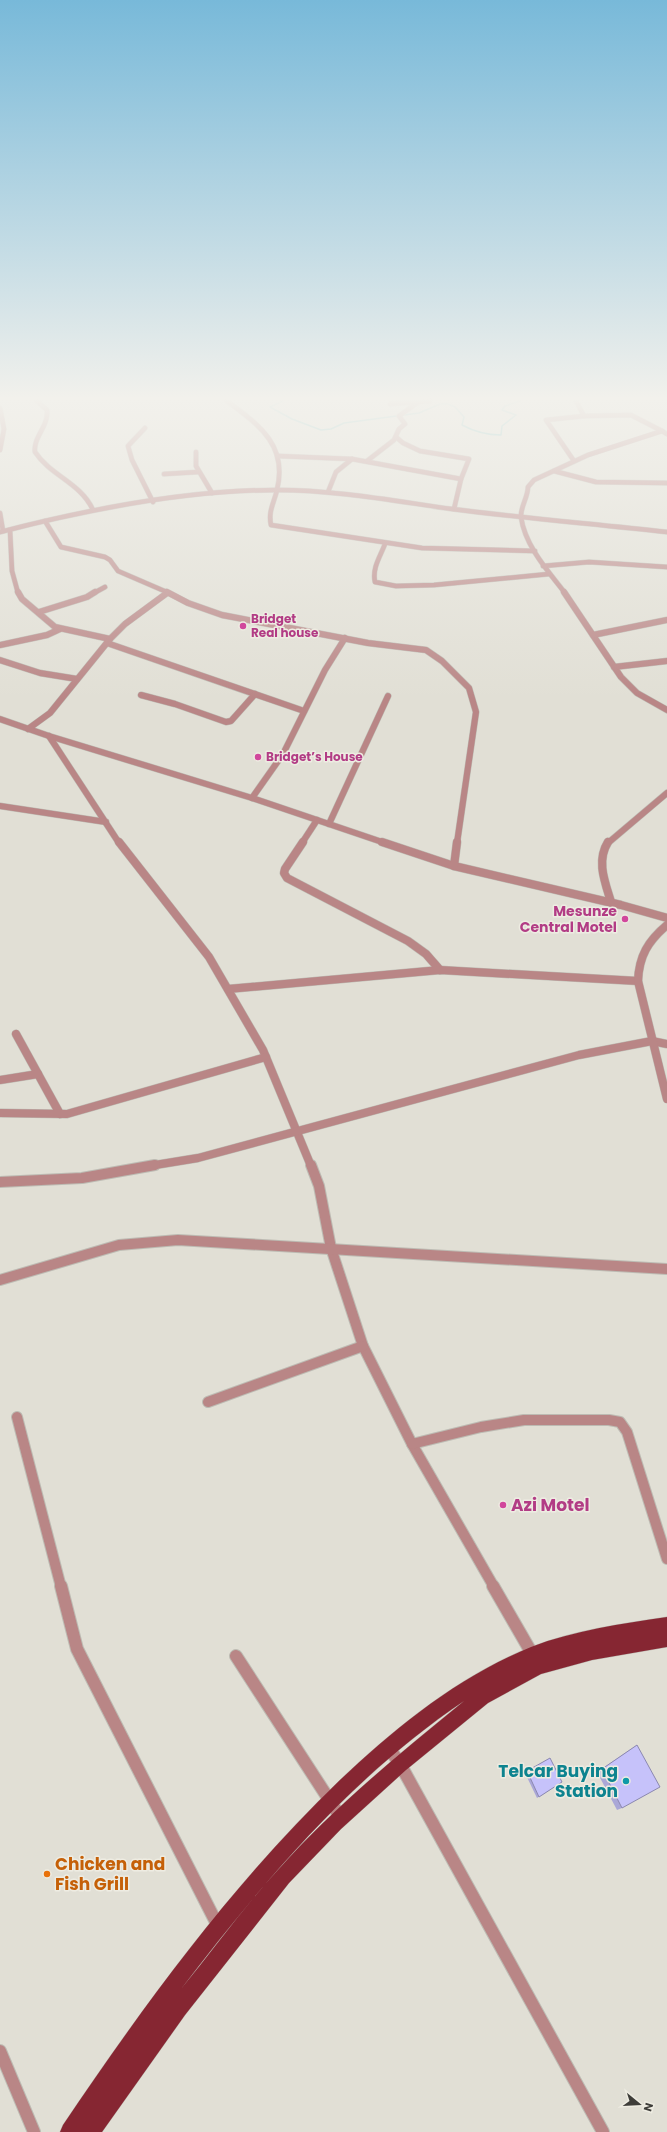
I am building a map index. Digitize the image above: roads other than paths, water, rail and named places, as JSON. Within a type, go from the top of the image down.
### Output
[{"type":"highway","points":[[70,2132],[125,2049],[218,1925],[269,1865],[329,1801],[389,1748],[437,1708],[476,1684],[588,1639],[667,1625]]},
{"type":"highway","points":[[90,2132],[178,2008],[283,1877],[341,1818],[400,1764],[482,1697],[535,1661],[667,1639]]},
{"type":"street","points":[[89,500],[94,510]]},
{"type":"street","points":[[0,513],[1,532],[94,510],[163,500]]},
{"type":"street","points":[[272,500],[269,513],[271,525],[385,544],[448,550],[534,551]]},
{"type":"street","points":[[391,500],[454,509],[667,532]]},
{"type":"street","points":[[454,509],[456,500]]},
{"type":"street","points":[[526,500],[521,516],[534,551],[543,566],[569,599],[621,677],[636,693],[667,710]]},
{"type":"street","points":[[44,521],[61,547],[105,557],[110,560],[118,571],[222,615],[345,638],[431,652],[468,686],[473,696],[476,712],[454,866]]},
{"type":"street","points":[[10,530],[10,553],[17,591],[22,599],[39,612],[49,623],[60,629],[108,641],[304,711]]},
{"type":"street","points":[[385,544],[374,570],[375,582],[382,584],[400,586],[456,584],[549,574]]},
{"type":"street","points":[[543,566],[589,562],[667,567]]},
{"type":"street","points":[[39,612],[87,597],[105,588]]},
{"type":"street","points":[[28,729],[50,713],[108,641],[138,614],[167,593]]},
{"type":"street","points":[[592,635],[667,620]]},
{"type":"street","points":[[0,645],[47,635],[60,629]]},
{"type":"street","points":[[252,798],[283,754],[325,670],[345,638]]},
{"type":"street","points":[[0,660],[40,673],[77,679]]},
{"type":"street","points":[[614,667],[667,661]]},
{"type":"street","points":[[141,695],[175,704],[226,722],[231,721],[255,694]]},
{"type":"street","points":[[329,824],[388,696]]},
{"type":"street","points":[[0,719],[49,736],[252,798],[454,866],[611,902],[667,918]]},
{"type":"street","points":[[49,736],[114,836],[209,957],[266,1057],[319,1186],[331,1248],[363,1346],[412,1444],[535,1661]]},
{"type":"street","points":[[611,902],[600,860],[602,850],[608,842],[667,793]]},
{"type":"street","points":[[0,806],[106,822]]},
{"type":"street","points":[[317,820],[285,869],[284,873],[287,878],[408,941],[426,954],[440,970]]},
{"type":"street","points":[[667,925],[652,937],[642,951],[638,967],[638,981],[667,1099]]},
{"type":"street","points":[[228,990],[440,970],[638,981]]},
{"type":"street","points":[[16,1034],[60,1114]]},
{"type":"street","points":[[0,1182],[82,1178],[198,1158],[579,1055],[652,1041],[667,1044]]},
{"type":"street","points":[[0,1113],[67,1114],[266,1057]]},
{"type":"street","points":[[0,1080],[38,1074]]},
{"type":"street","points":[[0,1280],[119,1245],[178,1240],[667,1269]]},
{"type":"street","points":[[208,1402],[363,1346]]},
{"type":"street","points":[[17,1417],[77,1649],[228,1944]]},
{"type":"street","points":[[412,1444],[481,1427],[524,1420],[609,1420],[620,1422],[627,1432],[667,1559]]},
{"type":"street","points":[[236,1656],[341,1818]]},
{"type":"street","points":[[389,1748],[400,1764],[603,2132]]},
{"type":"street","points":[[0,2051],[34,2132]]},
{"type":"place","name":"Bridget Real house","points":[[243,626]]},
{"type":"place","name":"Bridget’s House","points":[[258,757]]},
{"type":"place","name":"Mesunze Central Motel","points":[[625,919]]},
{"type":"place","name":"Azi Motel","points":[[503,1505]]},
{"type":"place","name":"Telcar Buying Station","points":[[626,1781]]},
{"type":"place","name":"Chicken and Fish Grill","points":[[47,1874]]}]
